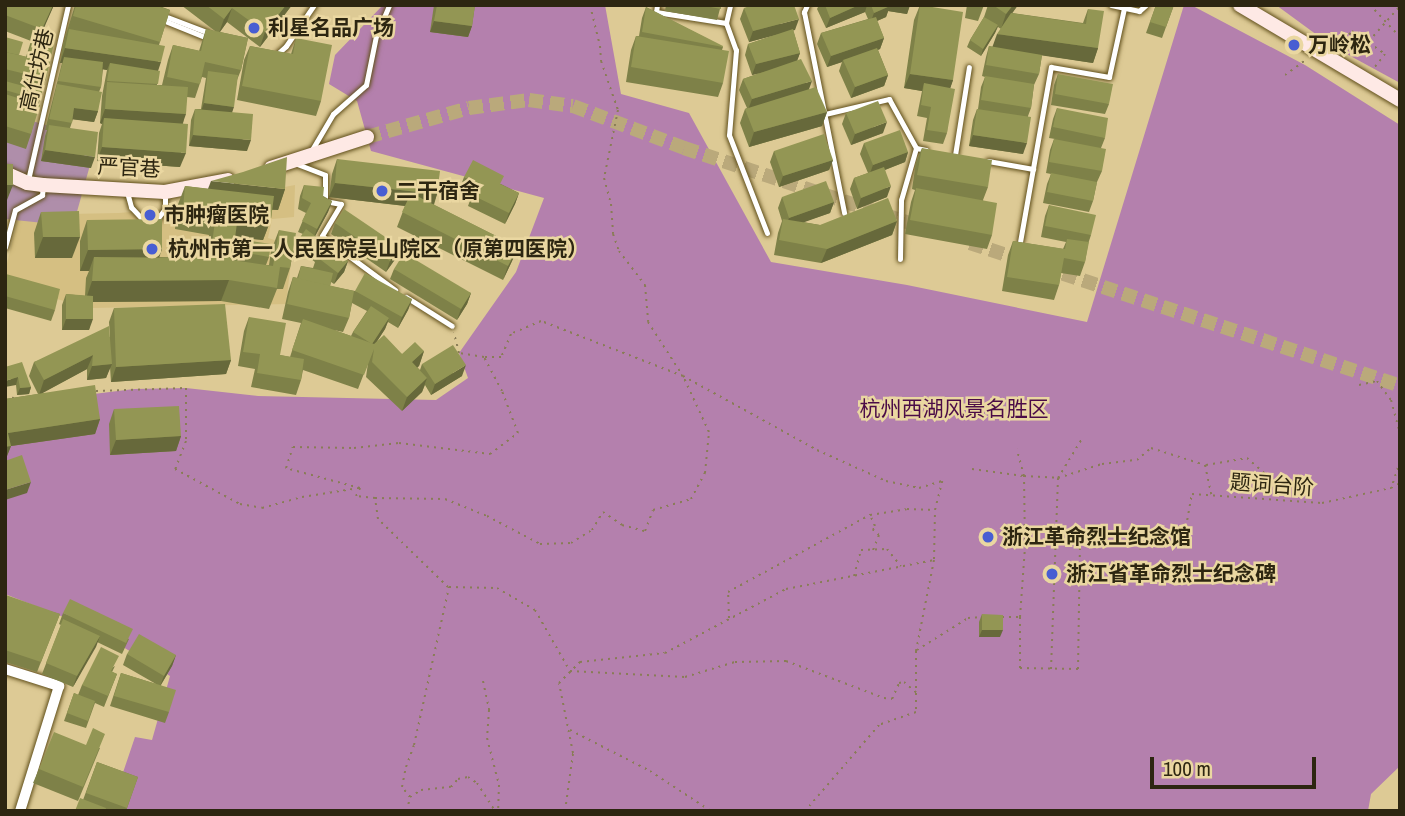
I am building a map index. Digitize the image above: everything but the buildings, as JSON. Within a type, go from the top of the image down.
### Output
[{"type":"street","points":[[1240,5],[1400,100]]},
{"type":"street","name":"严官巷","points":[[5,173],[27,183],[43,186],[165,192],[251,175],[367,137]]},
{"type":"street","points":[[5,669],[59,686],[20,811]]},
{"type":"lane","name":"高仕坊巷","points":[[27,183],[68,5]]},
{"type":"lane","points":[[273,58],[286,46],[314,5]]},
{"type":"lane","points":[[309,156],[333,114],[366,86],[376,36],[389,5]]},
{"type":"lane","points":[[657,5],[656,12],[726,23]]},
{"type":"lane","points":[[730,5],[726,23],[736,50],[729,135],[767,233]]},
{"type":"lane","points":[[807,5],[804,12],[844,213]]},
{"type":"lane","points":[[1111,5],[1139,11],[1146,5]]},
{"type":"lane","points":[[1020,242],[1051,67],[1109,77],[1124,8]]},
{"type":"lane","points":[[149,10],[222,41],[157,18]]},
{"type":"lane","points":[[955,155],[969,67]]},
{"type":"lane","points":[[824,114],[889,99],[916,148],[901,200],[900,259]]},
{"type":"lane","points":[[916,148],[929,151]]},
{"type":"lane","points":[[942,153],[968,158]]},
{"type":"lane","points":[[981,160],[1033,169]]},
{"type":"lane","points":[[291,161],[325,175],[325,201],[341,204],[322,236],[381,281],[453,326]]},
{"type":"lane","points":[[5,247],[15,211],[42,195],[43,186]]},
{"type":"lane","points":[[127,190],[131,207],[140,220],[155,223]]},
{"type":"lane","points":[[131,226],[155,223],[166,209],[165,192]]},
{"type":"path","points":[[360,488],[356,496],[445,499],[487,516],[540,544],[571,542],[592,530],[603,512],[622,525],[645,531],[653,510],[691,499],[705,473],[709,432],[682,376],[648,322],[645,285],[619,251],[613,234],[611,204],[604,178],[618,110],[601,61],[590,5]]},
{"type":"path","points":[[1370,5],[1400,37]]},
{"type":"path","points":[[1368,42],[1400,6]]},
{"type":"path","points":[[1340,46],[1352,31],[1385,54],[1374,68]]},
{"type":"path","points":[[1285,75],[1316,52]]},
{"type":"path","points":[[453,326],[459,353],[501,357],[511,334],[541,321],[682,376],[817,450],[886,481],[919,488],[942,481],[935,510],[934,560],[916,651],[919,694],[916,712],[879,725],[805,811]]},
{"type":"path","points":[[360,488],[286,468],[293,447],[354,447],[399,443],[490,454],[518,433],[502,391],[484,357]]},
{"type":"path","points":[[1359,385],[1377,381],[1391,400],[1400,434]]},
{"type":"path","points":[[90,391],[186,388],[187,441],[175,469],[240,504],[262,508],[302,497],[360,488]]},
{"type":"path","points":[[5,397],[19,399]]},
{"type":"path","points":[[1051,669],[1053,544],[1058,478],[1083,437]]},
{"type":"path","points":[[972,469],[1058,478],[1102,464],[1137,460],[1151,448],[1205,465],[1247,458],[1270,478],[1270,499]]},
{"type":"path","points":[[1017,449],[1024,476],[1020,668],[1078,669],[1080,541],[1024,547]]},
{"type":"path","points":[[1391,488],[1400,461]]},
{"type":"path","points":[[1205,465],[1211,495]]},
{"type":"path","name":"题词台阶","points":[[1080,541],[1186,527],[1192,494],[1322,502],[1400,484]]},
{"type":"path","points":[[376,498],[379,519],[449,587],[497,588],[535,610],[570,671]]},
{"type":"path","points":[[729,619],[728,592],[870,515],[907,509],[935,510]]},
{"type":"path","points":[[870,515],[875,526],[873,530],[879,535],[873,550]]},
{"type":"path","points":[[854,577],[862,550],[887,549],[902,567]]},
{"type":"path","points":[[565,811],[573,753],[559,683],[580,662],[665,653],[786,589],[934,560]]},
{"type":"path","points":[[410,797],[402,787],[449,587]]},
{"type":"path","points":[[916,651],[968,618],[1020,617]]},
{"type":"path","points":[[570,671],[685,677],[735,662],[786,661],[884,698],[892,699],[899,683],[904,682],[919,694]]},
{"type":"path","points":[[483,681],[489,710],[487,738],[499,785],[497,811]]},
{"type":"path","points":[[569,729],[650,771],[711,811]]},
{"type":"path","points":[[407,811],[410,797],[421,790],[451,787],[458,779],[468,778],[477,782],[497,811]]},
{"type":"shaded area","points":[[5,113],[97,140],[73,226],[5,219]]},
{"type":"shaded area","name":"杭州市第一人民医院吴山院区（原第四医院）","points":[[295,185],[294,217],[272,219],[268,238],[293,246],[286,304],[92,308],[5,286],[5,271],[19,215],[167,209]]},
{"type":"green space","name":"杭州西湖风景名胜区","points":[[383,5],[605,5],[621,94],[689,113],[771,262],[907,285],[1087,322],[1184,5],[1191,5],[1305,65],[1400,125],[1400,766],[1371,794],[1368,811],[110,811],[135,737],[152,740],[170,676],[94,629],[5,594],[5,405],[134,389],[186,388],[258,396],[436,400],[468,378],[459,353],[516,272],[544,198],[371,151],[357,101],[329,84],[335,55]]},
{"type":"green space","points":[[1276,5],[1400,5],[1400,83],[1332,46]]},
{"type":"tunnel","points":[[367,137],[469,108],[529,100],[573,106],[684,148],[924,228]]},
{"type":"tunnel","points":[[970,243],[1024,261]]},
{"type":"tunnel","points":[[1043,267],[1400,386]]},
{"type":"place","name":"利星名品广场","points":[[254,28]]},
{"type":"place","name":"万岭松","points":[[1294,45]]},
{"type":"place","name":"二干宿舍","points":[[382,191]]},
{"type":"place","name":"市肿瘤医院","points":[[150,215]]},
{"type":"place","name":"杭州市第一人民医院吴山院区（原第四医院）","points":[[152,249]]},
{"type":"place","name":"浙江革命烈士纪念馆","points":[[988,537]]},
{"type":"place","name":"浙江省革命烈士纪念碑","points":[[1052,574]]}]
